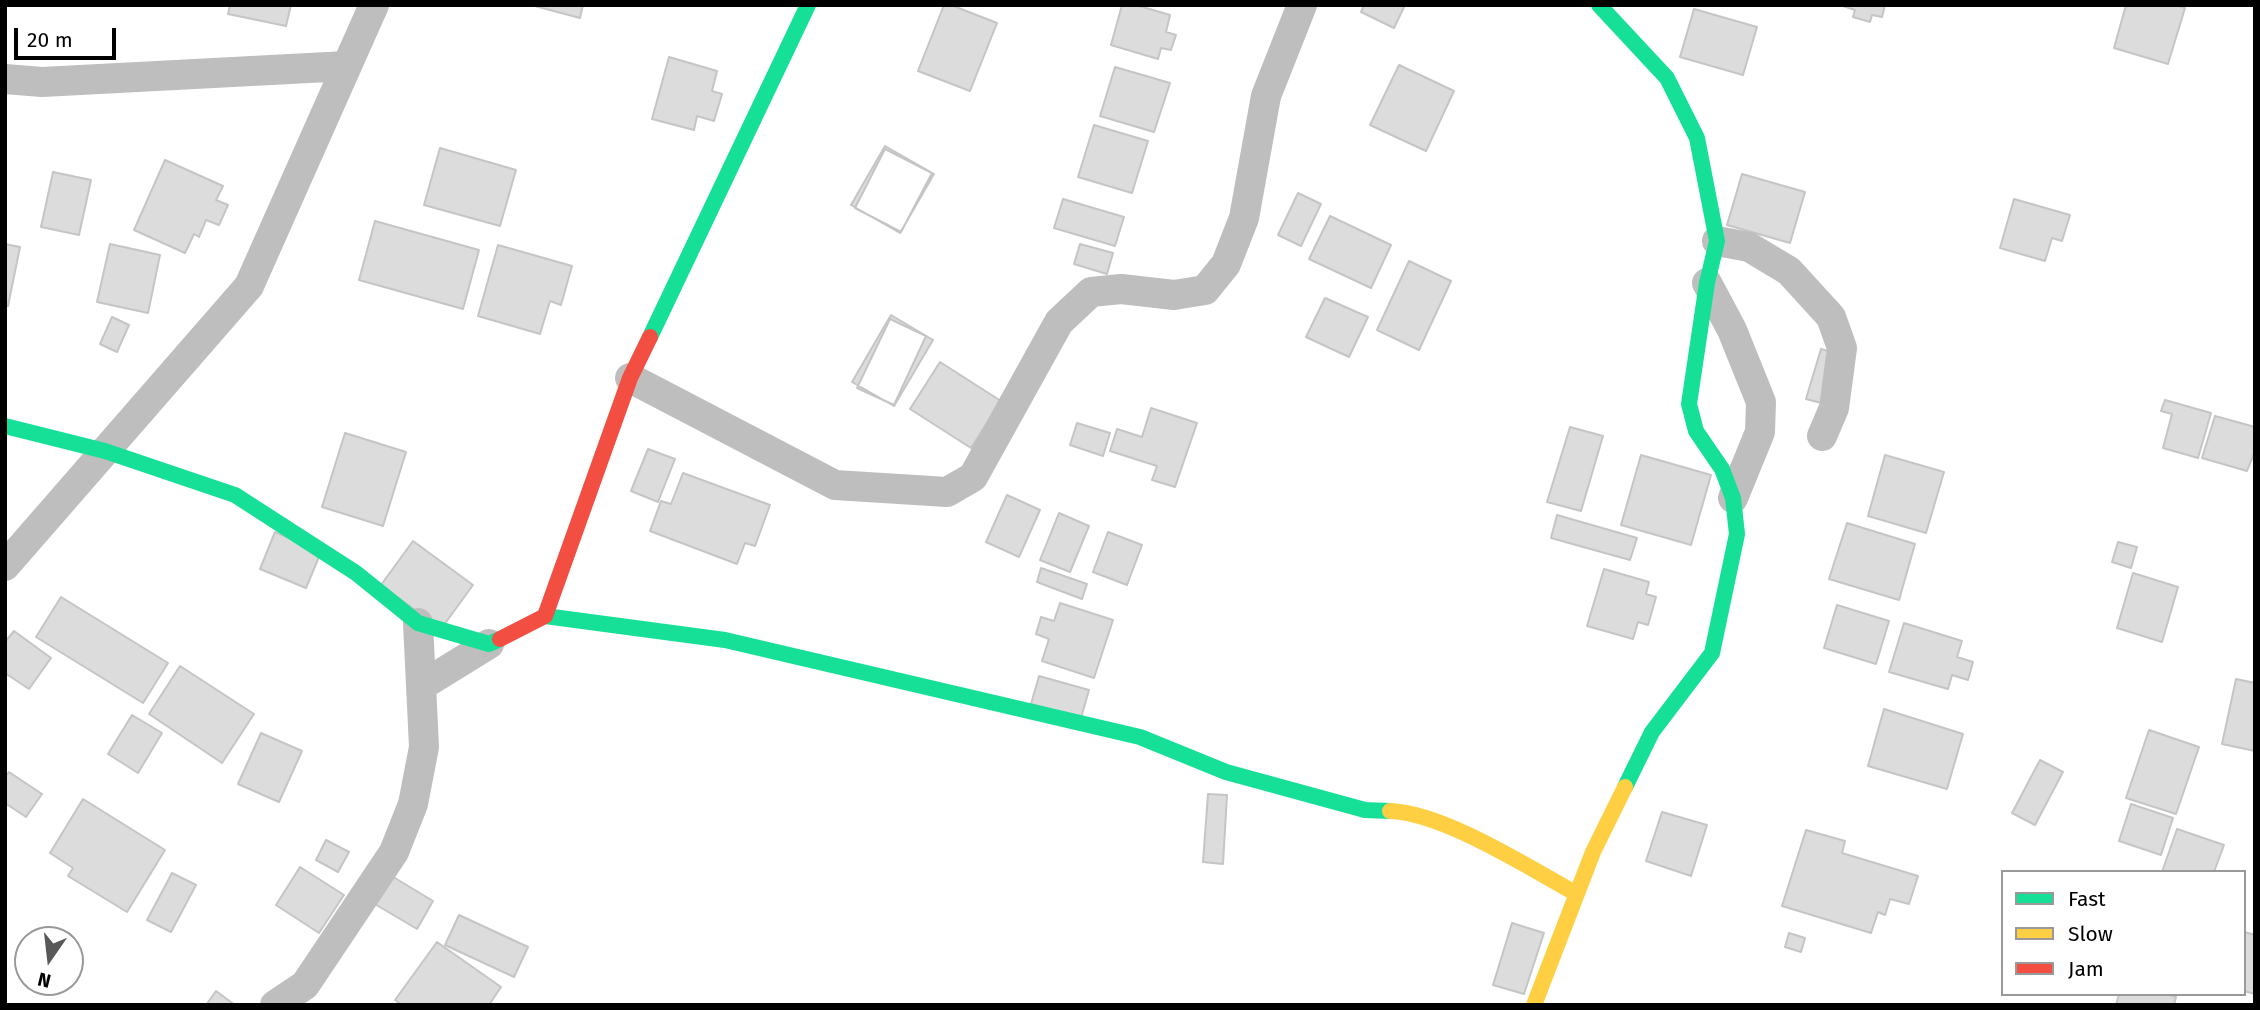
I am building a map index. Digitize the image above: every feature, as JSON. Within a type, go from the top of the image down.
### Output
[{"type":"street","points":[[5,566],[248,286],[374,5]]},
{"type":"street","points":[[545,616],[630,378],[808,5]]},
{"type":"street","points":[[630,378],[835,485],[947,492],[973,477],[1059,322],[1091,292],[1121,289],[1174,295],[1205,290],[1226,264],[1244,218],[1266,96],[1302,5]]},
{"type":"street","points":[[1534,1005],[1593,852],[1653,732],[1712,653],[1737,534],[1733,498],[1722,469],[1696,431],[1689,404],[1707,283],[1717,241],[1697,138],[1667,78],[1599,5]]},
{"type":"street","points":[[5,79],[42,82],[347,66]]},
{"type":"street","points":[[1717,241],[1749,247],[1789,271],[1831,317],[1842,348],[1834,408],[1822,436]]},
{"type":"street","points":[[1707,283],[1732,330],[1761,402],[1760,432],[1733,498]]},
{"type":"street","points":[[5,426],[105,451],[234,495],[356,573],[418,623],[489,644]]},
{"type":"street","points":[[421,686],[489,644],[545,616],[725,640],[1140,737],[1226,772],[1365,810],[1396,811],[1441,824],[1463,832],[1577,894]]},
{"type":"street","points":[[275,1005],[305,985],[394,852],[413,804],[424,747],[418,623]]},
{"type":"building","points":[[230,5],[291,5],[286,26],[228,14]]},
{"type":"building","points":[[531,5],[583,5],[580,18]]},
{"type":"building","points":[[944,5],[951,5],[997,23],[970,91],[918,71]]},
{"type":"building","points":[[1122,5],[1136,5],[1170,15],[1166,32],[1176,35],[1171,50],[1161,48],[1158,59],[1111,45]]},
{"type":"building","points":[[1364,5],[1405,5],[1394,28],[1361,12]]},
{"type":"building","points":[[1840,5],[1885,5],[1882,17],[1872,15],[1870,22],[1853,17],[1855,10]]},
{"type":"building","points":[[2126,5],[2175,5],[2185,8],[2168,64],[2114,48]]},
{"type":"building","points":[[1694,9],[1757,27],[1743,75],[1680,57]]},
{"type":"building","points":[[669,57],[717,71],[712,91],[722,94],[714,121],[697,116],[694,130],[652,119]]},
{"type":"building","points":[[1399,65],[1454,91],[1426,151],[1370,125]]},
{"type":"building","points":[[1115,67],[1170,83],[1154,132],[1100,116]]},
{"type":"building","points":[[1094,125],[1148,141],[1132,193],[1078,177]]},
{"type":"building","points":[[885,146],[934,174],[900,233],[851,205]]},
{"type":"building","points":[[440,148],[516,170],[500,226],[424,205]]},
{"type":"building","points":[[885,149],[932,173],[901,232],[855,208]]},
{"type":"building","points":[[165,160],[223,186],[216,200],[228,205],[219,225],[206,220],[199,237],[194,234],[185,253],[134,230]]},
{"type":"building","points":[[53,172],[91,180],[79,235],[41,227]]},
{"type":"building","points":[[1742,174],[1805,192],[1790,243],[1727,225]]},
{"type":"building","points":[[1298,193],[1321,204],[1301,246],[1278,235]]},
{"type":"building","points":[[1063,199],[1124,217],[1115,246],[1054,228]]},
{"type":"building","points":[[2014,199],[2070,215],[2062,241],[2052,238],[2045,261],[2000,248]]},
{"type":"building","points":[[1330,216],[1391,245],[1371,288],[1309,259]]},
{"type":"building","points":[[375,221],[479,250],[463,309],[359,280]]},
{"type":"building","points":[[5,244],[20,247],[8,306],[5,305]]},
{"type":"building","points":[[110,244],[160,255],[148,313],[97,302]]},
{"type":"building","points":[[1080,244],[1113,253],[1107,274],[1074,264]]},
{"type":"building","points":[[498,245],[572,266],[561,305],[550,301],[540,334],[478,316]]},
{"type":"building","points":[[1409,261],[1451,281],[1419,350],[1377,330]]},
{"type":"building","points":[[1325,298],[1368,317],[1349,357],[1306,337]]},
{"type":"building","points":[[891,315],[933,340],[894,406],[852,382]]},
{"type":"building","points":[[112,317],[129,325],[117,352],[100,344]]},
{"type":"building","points":[[890,319],[926,336],[894,405],[857,388]]},
{"type":"building","points":[[1821,349],[1839,354],[1825,404],[1806,399]]},
{"type":"building","points":[[940,362],[1001,401],[971,448],[910,409]]},
{"type":"building","points":[[2165,400],[2211,413],[2198,458],[2163,448],[2172,414],[2161,411]]},
{"type":"building","points":[[1151,408],[1197,423],[1175,487],[1152,480],[1157,466],[1110,451],[1117,429],[1142,437]]},
{"type":"building","points":[[2215,416],[2255,427],[2255,451],[2247,471],[2202,458]]},
{"type":"building","points":[[1077,423],[1110,433],[1103,456],[1070,445]]},
{"type":"building","points":[[1570,427],[1603,436],[1581,511],[1547,502]]},
{"type":"building","points":[[345,433],[406,452],[383,526],[322,507]]},
{"type":"building","points":[[648,449],[675,459],[658,502],[631,491]]},
{"type":"building","points":[[1641,455],[1711,475],[1691,545],[1621,525]]},
{"type":"building","points":[[1885,455],[1944,472],[1926,533],[1868,516]]},
{"type":"building","points":[[683,473],[770,505],[755,546],[745,543],[737,564],[650,531],[661,501],[671,504]]},
{"type":"building","points":[[1007,495],[1040,510],[1019,557],[986,542]]},
{"type":"building","points":[[1059,513],[1089,526],[1070,572],[1040,560]]},
{"type":"building","points":[[1557,515],[1637,538],[1630,560],[1551,538]]},
{"type":"building","points":[[1847,523],[1915,544],[1899,600],[1829,579]]},
{"type":"building","points":[[275,532],[321,552],[306,588],[260,569]]},
{"type":"building","points":[[1108,532],[1142,545],[1127,585],[1093,572]]},
{"type":"building","points":[[413,541],[473,585],[441,629],[381,585]]},
{"type":"building","points":[[2118,542],[2137,547],[2131,568],[2112,562]]},
{"type":"building","points":[[1041,568],[1087,584],[1082,599],[1037,582]]},
{"type":"building","points":[[1604,569],[1649,582],[1646,594],[1656,597],[1648,625],[1638,622],[1633,639],[1587,626]]},
{"type":"building","points":[[2133,573],[2178,587],[2162,642],[2117,628]]},
{"type":"building","points":[[61,597],[168,663],[143,703],[36,637]]},
{"type":"building","points":[[1060,603],[1113,620],[1094,678],[1042,661],[1049,639],[1036,634],[1041,617],[1054,621]]},
{"type":"building","points":[[1837,605],[1889,621],[1876,664],[1824,648]]},
{"type":"building","points":[[1904,623],[1962,641],[1957,657],[1973,662],[1968,680],[1952,675],[1948,689],[1889,672]]},
{"type":"building","points":[[14,631],[51,658],[29,689],[5,673],[5,642]]},
{"type":"building","points":[[180,666],[254,714],[222,763],[149,714]]},
{"type":"building","points":[[1039,676],[1089,690],[1081,718],[1031,704]]},
{"type":"building","points":[[2236,679],[2255,683],[2255,751],[2222,744]]},
{"type":"building","points":[[1884,709],[1963,734],[1947,789],[1868,766]]},
{"type":"building","points":[[132,715],[162,733],[138,773],[108,754]]},
{"type":"building","points":[[2149,730],[2199,747],[2176,814],[2126,798]]},
{"type":"building","points":[[261,733],[302,751],[279,802],[238,784]]},
{"type":"building","points":[[2040,760],[2063,772],[2035,825],[2012,813]]},
{"type":"building","points":[[9,772],[42,794],[26,817],[5,803],[5,777]]},
{"type":"building","points":[[1208,794],[1227,795],[1223,864],[1203,862]]},
{"type":"building","points":[[83,799],[165,850],[127,912],[68,876],[73,868],[50,853]]},
{"type":"building","points":[[2131,804],[2173,818],[2161,855],[2119,841]]},
{"type":"building","points":[[1662,812],[1707,825],[1691,876],[1646,861]]},
{"type":"building","points":[[2177,829],[2224,845],[2215,870],[2163,870]]},
{"type":"building","points":[[1806,830],[1845,841],[1842,853],[1918,876],[1909,904],[1890,899],[1885,915],[1878,912],[1871,933],[1782,906]]},
{"type":"building","points":[[326,840],[349,852],[338,872],[316,860]]},
{"type":"building","points":[[300,867],[344,895],[319,933],[276,905]]},
{"type":"building","points":[[385,872],[433,901],[417,929],[368,900]]},
{"type":"building","points":[[172,873],[196,885],[171,932],[147,920]]},
{"type":"building","points":[[459,915],[528,947],[514,977],[445,945]]},
{"type":"building","points":[[1512,923],[1544,933],[1524,994],[1493,985]]},
{"type":"building","points":[[1789,933],[1805,938],[1801,952],[1785,947]]},
{"type":"building","points":[[2246,933],[2255,935],[2255,994],[2246,992]]},
{"type":"building","points":[[437,942],[501,987],[489,1005],[402,1005],[395,1000]]},
{"type":"building","points":[[216,991],[235,1005],[206,1005]]},
{"type":"building","points":[[2118,996],[2176,997],[2174,1005],[2116,1005]]},
{"type":"traffic: fast","points":[[650,337],[808,5]]},
{"type":"traffic: fast","points":[[1599,5],[1667,78],[1697,138],[1717,241],[1707,283],[1689,404],[1696,431],[1722,469],[1733,498],[1737,534],[1712,653],[1652,732],[1625,787]]},
{"type":"traffic: fast","points":[[5,426],[105,451],[235,495],[356,573],[418,623],[489,644],[500,639]]},
{"type":"traffic: fast","points":[[545,616],[725,640],[1140,737],[1226,772],[1365,810],[1390,811]]},
{"type":"traffic: slow","points":[[1534,1005],[1593,852],[1625,787]]},
{"type":"traffic: slow","points":[[1390,811],[1412,814],[1460,831],[1511,856],[1577,894]]},
{"type":"traffic: jam","points":[[500,639],[545,616],[630,378],[650,337]]}]
